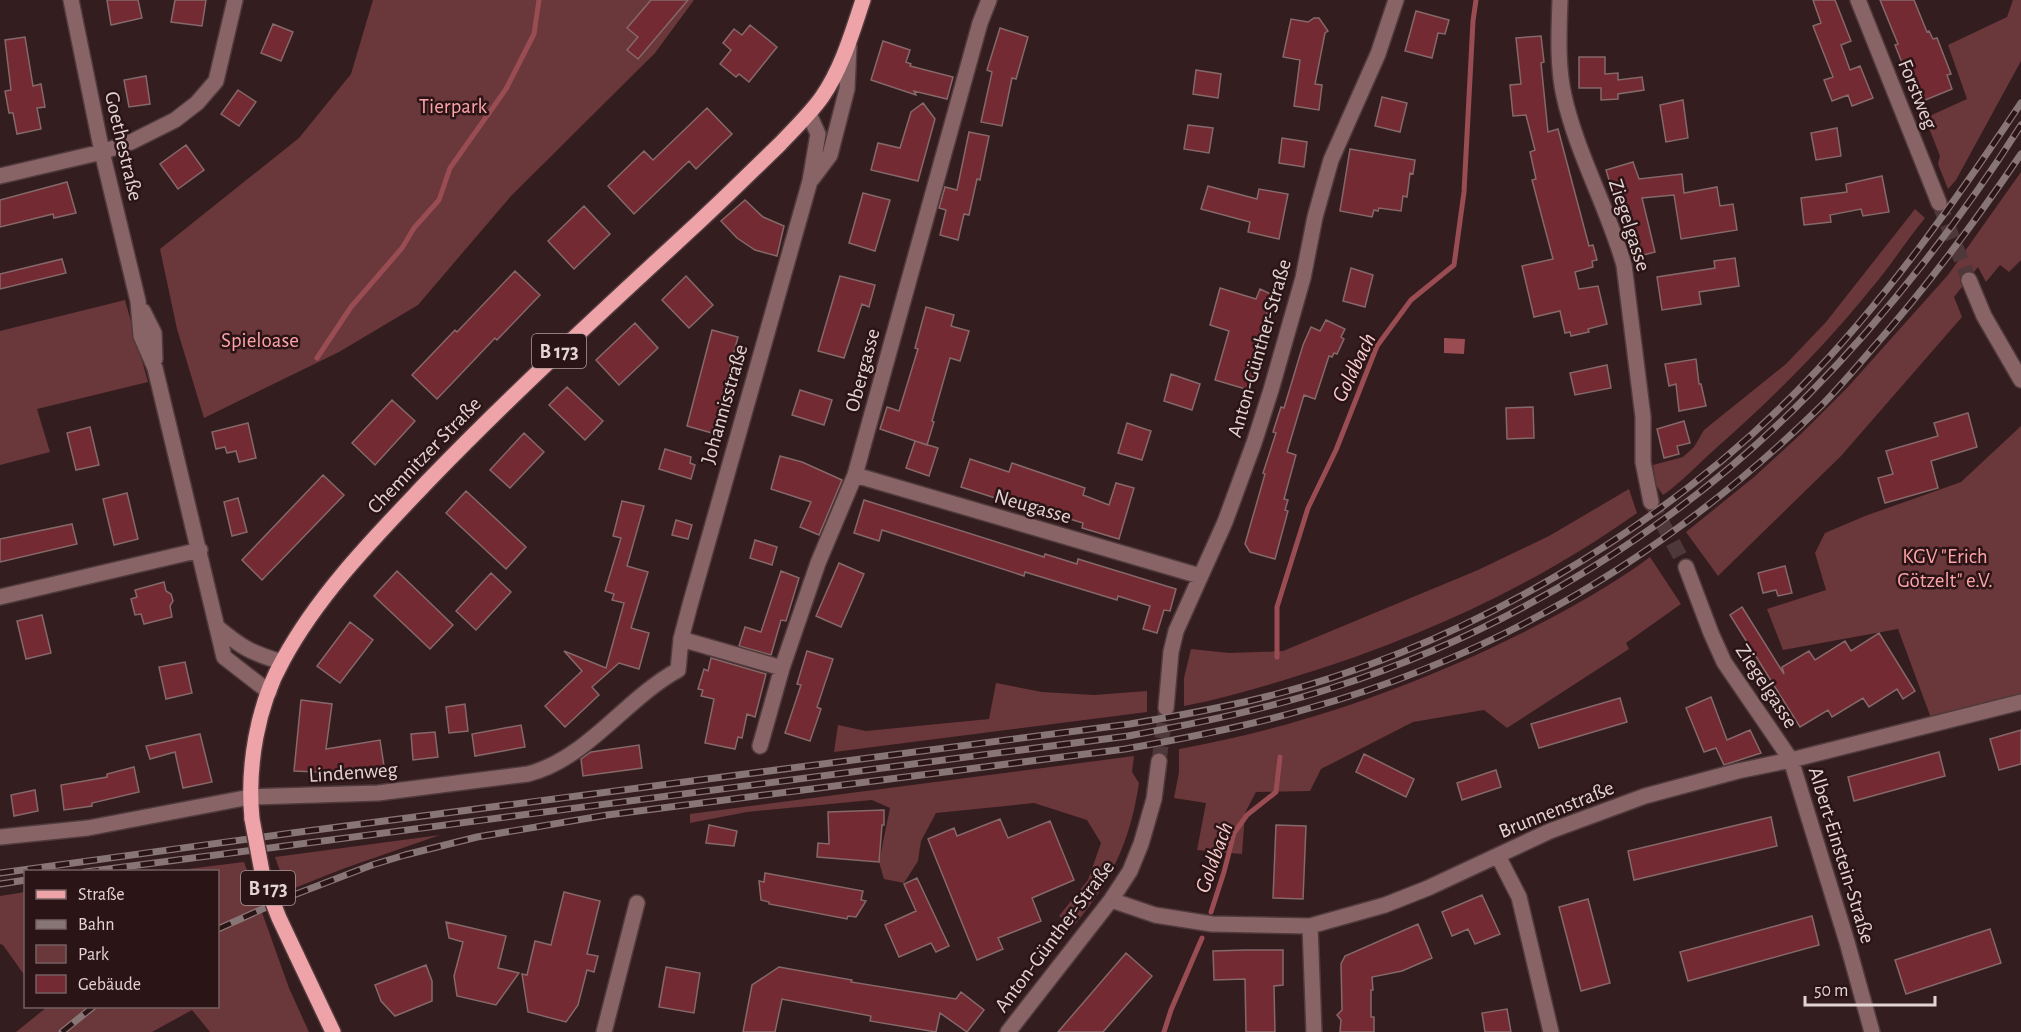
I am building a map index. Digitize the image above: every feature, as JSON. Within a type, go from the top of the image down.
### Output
[{"type":"main road","name":"Chemnitzer Straße","points":[[333,1032],[279,918],[264,877],[252,819],[250,797],[259,722],[282,662],[338,579],[385,526],[498,408],[741,183],[809,114],[835,75],[849,43],[863,0]]},
{"type":"street","name":"Goethestraße","points":[[71,0],[102,152],[138,301],[141,336],[155,368],[225,657],[269,692]]},
{"type":"street","points":[[0,176],[102,152],[131,142],[175,120],[197,103],[216,81],[235,0]]},
{"type":"street","name":"Obergasse","points":[[760,746],[782,668],[818,563],[855,475],[980,23],[989,0]]},
{"type":"street","name":"Anton-Günther-Straße","points":[[1166,708],[1171,652],[1176,631],[1225,522],[1272,390],[1303,278],[1315,217],[1330,160],[1378,54],[1396,0]]},
{"type":"street","name":"Ziegelgasse","points":[[1560,0],[1560,66],[1563,95],[1618,242],[1624,265],[1643,417],[1643,462],[1652,502]]},
{"type":"street","name":"Forstweg","points":[[1858,0],[1939,203]]},
{"type":"street","name":"Johannisstraße","points":[[810,182],[830,155],[847,89],[849,43]]},
{"type":"street","name":"Johannisstraße","points":[[678,670],[681,639],[810,182],[818,134],[809,114]]},
{"type":"street","points":[[1969,280],[1984,316],[2021,380]]},
{"type":"street","name":"Neugasse","points":[[855,475],[1200,576]]},
{"type":"street","points":[[0,597],[200,550]]},
{"type":"street","name":"Ziegelgasse","points":[[1686,567],[1724,662],[1791,760]]},
{"type":"street","points":[[217,627],[240,646],[257,655],[282,662]]},
{"type":"street","points":[[681,639],[782,668]]},
{"type":"street","name":"Lindenweg","points":[[0,837],[88,828],[250,797],[378,793],[539,771],[556,764],[578,749],[652,685],[678,670]]},
{"type":"street","name":"Brunnenstraße","points":[[1111,900],[1155,915],[1212,924],[1310,926],[1396,901],[1550,831],[1637,799],[1726,774],[1791,760],[2021,702]]},
{"type":"street","name":"Albert-Einstein-Straße","points":[[1791,760],[1872,1032]]},
{"type":"street","name":"Anton-Günther-Straße","points":[[1008,1032],[1111,900],[1130,871],[1141,844],[1154,799],[1159,761]]},
{"type":"street","points":[[1498,856],[1519,897],[1551,1032]]},
{"type":"street","points":[[604,1032],[637,903]]},
{"type":"street","points":[[1310,926],[1314,1032]]},
{"type":"green space","name":"Tierpark","points":[[373,0],[694,0],[655,53],[511,196],[418,305],[339,352],[204,418],[177,329],[160,249],[299,138],[351,74]]},
{"type":"green space","points":[[2013,0],[2021,0],[2021,61],[1956,180],[1948,189],[1938,164],[1940,156],[1925,118],[1967,99],[1948,45],[2007,17]]},
{"type":"green space","points":[[2021,172],[2021,260],[2009,272],[2000,265],[1986,282],[1978,267],[1954,297],[1962,317],[1841,456],[1718,576],[1686,532],[1754,477],[1847,388],[1948,275]]},
{"type":"green space","points":[[1915,209],[1925,218],[1834,333],[1755,412],[1663,495],[1656,485],[1653,465],[1683,457],[1694,447],[1704,430],[1786,364],[1826,322]]},
{"type":"green space","points":[[125,300],[148,382],[37,409],[50,452],[0,465],[0,331]]},
{"type":"green space","name":"KGV \"Erich Götzelt\" e.V.","points":[[2021,426],[2021,695],[1931,718],[1898,629],[1783,650],[1767,609],[1826,590],[1815,553],[1825,533],[1865,516],[1961,482]]},
{"type":"green space","points":[[1629,489],[1637,513],[1557,565],[1472,609],[1340,662],[1253,689],[1184,706],[1184,678],[1191,649],[1229,653],[1283,651],[1478,570],[1549,536]]},
{"type":"green space","points":[[1650,557],[1681,604],[1626,643],[1629,649],[1507,728],[1484,710],[1413,722],[1321,769],[1310,791],[1256,792],[1245,813],[1242,854],[1197,850],[1206,803],[1174,798],[1179,772],[1179,749],[1267,730],[1311,717],[1438,671],[1554,616],[1603,588]]},
{"type":"green space","points":[[996,683],[1042,692],[1094,695],[1147,691],[1147,712],[834,752],[838,725],[866,731],[989,719]]},
{"type":"green space","points":[[1134,756],[1132,772],[1139,783],[1124,843],[1098,894],[1073,927],[1059,916],[1088,880],[1101,843],[1087,820],[1034,803],[936,813],[921,841],[918,861],[904,883],[884,879],[879,862],[890,808],[872,800],[747,812],[690,823],[690,814]]},
{"type":"green space","points":[[440,835],[287,891],[275,857]]},
{"type":"green space","points":[[244,862],[289,988],[309,1032],[210,1032],[192,1010],[152,1032],[16,1032],[46,1008],[219,1008],[219,870],[179,870]]},
{"type":"green space","points":[[24,892],[24,975],[0,944],[0,896]]},
{"type":"shaded area","points":[[1444,338],[1465,339],[1464,354],[1444,353]]},
{"type":"building","points":[[107,0],[138,0],[142,18],[111,25]]},
{"type":"building","points":[[175,0],[206,0],[202,26],[171,22]]},
{"type":"building","points":[[651,0],[688,0],[638,59],[627,50],[638,37],[627,28]]},
{"type":"building","points":[[1813,0],[1835,0],[1851,41],[1841,45],[1850,70],[1860,66],[1873,98],[1852,106],[1848,95],[1832,101],[1824,80],[1833,77],[1813,26],[1821,23]]},
{"type":"building","points":[[1880,0],[1914,0],[1927,32],[1929,31],[1933,39],[1937,38],[1951,74],[1947,75],[1952,89],[1918,103]]},
{"type":"building","points":[[1416,11],[1449,20],[1445,34],[1438,33],[1432,58],[1405,51]]},
{"type":"building","points":[[1319,18],[1328,31],[1325,33],[1315,84],[1322,85],[1319,110],[1294,106],[1300,60],[1283,57],[1291,19],[1308,22]]},
{"type":"building","points":[[273,24],[293,32],[281,61],[261,53]]},
{"type":"building","points":[[750,25],[777,47],[749,82],[739,74],[736,77],[720,64],[731,50],[723,43],[734,29],[742,35]]},
{"type":"building","points":[[1000,28],[1028,37],[1016,79],[1012,78],[1002,126],[981,122],[992,72],[987,70]]},
{"type":"building","points":[[1541,36],[1544,62],[1541,63],[1548,132],[1558,129],[1589,246],[1593,245],[1597,260],[1592,261],[1593,267],[1575,272],[1579,289],[1598,286],[1607,324],[1588,329],[1589,332],[1571,336],[1570,332],[1565,333],[1560,311],[1534,317],[1522,266],[1553,259],[1532,180],[1536,179],[1530,152],[1535,150],[1526,115],[1513,116],[1510,85],[1521,84],[1516,38]]},
{"type":"building","points":[[25,37],[33,86],[41,84],[45,107],[37,108],[41,129],[17,134],[13,113],[9,113],[5,91],[11,90],[5,40]]},
{"type":"building","points":[[883,41],[910,50],[906,62],[911,64],[910,66],[953,77],[947,99],[914,91],[916,95],[871,80]]},
{"type":"building","points":[[1579,57],[1605,57],[1605,74],[1618,73],[1618,80],[1642,77],[1644,90],[1618,94],[1618,99],[1601,100],[1601,88],[1579,88]]},
{"type":"building","points":[[1196,70],[1221,74],[1218,98],[1193,94]]},
{"type":"building","points":[[146,76],[150,104],[129,107],[124,80]]},
{"type":"building","points":[[238,90],[256,102],[239,126],[221,114]]},
{"type":"building","points":[[1382,97],[1407,103],[1400,132],[1375,126]]},
{"type":"building","points":[[1683,100],[1688,138],[1666,142],[1660,105]]},
{"type":"building","points":[[923,103],[935,119],[918,181],[871,170],[878,143],[900,148],[911,112]]},
{"type":"building","points":[[707,108],[732,134],[696,169],[689,161],[634,214],[608,186],[644,151],[653,160]]},
{"type":"building","points":[[1188,125],[1213,128],[1209,153],[1184,149]]},
{"type":"building","points":[[1837,128],[1841,156],[1816,160],[1811,133]]},
{"type":"building","points":[[969,132],[989,136],[980,180],[977,179],[969,215],[964,214],[958,240],[940,235],[946,210],[939,208],[945,187],[957,190]]},
{"type":"building","points":[[1282,138],[1307,142],[1304,167],[1279,163]]},
{"type":"building","points":[[186,145],[204,170],[178,189],[160,164]]},
{"type":"building","points":[[1350,149],[1415,160],[1413,174],[1410,173],[1407,197],[1403,196],[1401,211],[1379,208],[1378,211],[1374,210],[1372,217],[1340,211]]},
{"type":"building","points":[[1633,162],[1639,179],[1682,174],[1684,193],[1717,187],[1720,206],[1733,204],[1737,230],[1681,239],[1674,195],[1642,198],[1655,252],[1632,258],[1618,200],[1615,200],[1606,170]]},
{"type":"building","points":[[1882,176],[1889,212],[1863,216],[1861,209],[1830,215],[1831,222],[1804,225],[1801,198],[1847,192],[1846,184]]},
{"type":"building","points":[[67,182],[76,213],[54,218],[53,214],[0,227],[0,200]]},
{"type":"building","points":[[1208,186],[1257,199],[1259,189],[1288,194],[1279,239],[1248,232],[1250,222],[1201,209]]},
{"type":"building","points":[[863,193],[890,200],[875,251],[849,243]]},
{"type":"building","points":[[745,200],[763,217],[784,226],[777,256],[755,250],[737,238],[721,221]]},
{"type":"building","points":[[584,206],[610,234],[574,269],[548,241]]},
{"type":"building","points":[[1735,258],[1739,286],[1699,292],[1701,304],[1662,310],[1657,277],[1715,268],[1714,261]]},
{"type":"building","points":[[62,259],[66,273],[0,289],[0,274]]},
{"type":"building","points":[[1351,268],[1373,275],[1365,307],[1343,301]]},
{"type":"building","points":[[515,271],[540,295],[437,399],[412,375]]},
{"type":"building","points":[[686,276],[713,305],[689,328],[662,300]]},
{"type":"building","points":[[840,276],[875,285],[869,307],[862,304],[844,358],[818,351]]},
{"type":"building","points":[[1220,288],[1256,299],[1260,289],[1275,296],[1267,313],[1271,314],[1249,390],[1215,380],[1229,331],[1210,325]]},
{"type":"building","points":[[926,307],[954,315],[951,326],[969,331],[960,361],[950,358],[927,445],[880,429],[887,407],[899,411],[918,349],[915,348]]},
{"type":"building","points":[[1326,320],[1345,329],[1341,337],[1344,339],[1337,354],[1329,356],[1315,399],[1304,395],[1287,452],[1296,455],[1284,499],[1288,500],[1285,510],[1288,511],[1275,559],[1250,552],[1245,544],[1276,433],[1273,432],[1281,407],[1284,408],[1303,345],[1311,327],[1320,331]]},
{"type":"building","points":[[635,323],[658,348],[619,385],[596,360]]},
{"type":"building","points":[[712,330],[738,337],[712,433],[687,426]]},
{"type":"building","points":[[1696,359],[1699,384],[1701,384],[1706,406],[1679,411],[1676,384],[1669,386],[1665,364]]},
{"type":"building","points":[[1607,365],[1611,388],[1575,395],[1570,373]]},
{"type":"building","points":[[1171,374],[1200,384],[1192,410],[1164,401]]},
{"type":"building","points":[[567,387],[603,421],[585,440],[549,405]]},
{"type":"building","points":[[800,390],[832,400],[824,425],[792,415]]},
{"type":"building","points":[[392,400],[415,421],[375,465],[352,443]]},
{"type":"building","points":[[1533,407],[1534,438],[1507,439],[1506,408]]},
{"type":"building","points":[[1968,413],[1977,447],[1931,461],[1938,488],[1885,503],[1878,478],[1893,474],[1886,451],[1938,436],[1934,423]]},
{"type":"building","points":[[1684,421],[1690,443],[1677,446],[1679,454],[1664,458],[1657,429]]},
{"type":"building","points":[[248,423],[256,458],[239,462],[236,451],[227,453],[225,447],[216,449],[212,432]]},
{"type":"building","points":[[1127,423],[1151,431],[1142,460],[1118,453]]},
{"type":"building","points":[[90,427],[99,465],[76,470],[67,433]]},
{"type":"building","points":[[524,433],[544,452],[510,488],[490,470]]},
{"type":"building","points":[[915,441],[938,448],[929,476],[906,468]]},
{"type":"building","points":[[665,449],[691,457],[690,463],[695,465],[691,479],[659,469]]},
{"type":"building","points":[[780,456],[802,462],[842,480],[819,535],[800,527],[811,502],[771,489]]},
{"type":"building","points":[[970,459],[1009,472],[1012,463],[1085,488],[1083,495],[1109,505],[1116,483],[1134,488],[1119,539],[1082,528],[1083,523],[1015,501],[1014,504],[961,487]]},
{"type":"building","points":[[323,475],[344,495],[262,580],[242,560]]},
{"type":"building","points":[[466,491],[526,547],[506,569],[446,513]]},
{"type":"building","points":[[127,493],[138,539],[114,545],[103,499]]},
{"type":"building","points":[[238,498],[247,532],[232,536],[224,502]]},
{"type":"building","points":[[864,500],[1044,557],[1045,554],[1077,564],[1078,559],[1176,589],[1170,611],[1164,610],[1157,633],[1143,629],[1150,606],[1118,596],[1117,600],[1025,572],[1024,576],[882,530],[879,541],[854,533]]},
{"type":"building","points":[[622,501],[644,506],[627,566],[648,572],[631,628],[649,633],[639,669],[619,663],[592,687],[599,695],[565,727],[545,706],[582,671],[564,651],[606,668],[624,603],[612,600],[614,594],[605,591],[621,538],[613,536]]},
{"type":"building","points":[[676,520],[692,525],[688,539],[672,535]]},
{"type":"building","points":[[72,524],[77,544],[0,562],[0,539]]},
{"type":"building","points":[[755,540],[777,547],[772,565],[750,558]]},
{"type":"building","points":[[839,563],[864,574],[841,627],[816,616]]},
{"type":"building","points":[[1785,566],[1792,593],[1778,596],[1776,590],[1763,593],[1758,573]]},
{"type":"building","points":[[397,571],[453,625],[430,649],[374,596]]},
{"type":"building","points":[[781,571],[799,578],[786,621],[781,620],[771,655],[739,646],[745,627],[761,632]]},
{"type":"building","points":[[491,573],[511,592],[476,630],[456,611]]},
{"type":"building","points":[[164,582],[166,591],[171,594],[173,601],[170,606],[172,617],[144,624],[141,614],[135,615],[131,599],[137,597],[135,590]]},
{"type":"building","points":[[1742,607],[1784,674],[1782,667],[1809,651],[1815,660],[1845,641],[1851,651],[1879,633],[1915,691],[1903,699],[1897,689],[1869,707],[1863,698],[1832,717],[1828,710],[1800,727],[1730,615]]},
{"type":"building","points":[[42,615],[51,653],[26,659],[17,621]]},
{"type":"building","points":[[350,622],[373,640],[340,683],[317,666]]},
{"type":"building","points":[[807,651],[833,659],[817,707],[821,709],[810,741],[785,733],[801,685],[797,684]]},
{"type":"building","points":[[711,658],[766,674],[755,717],[747,714],[742,738],[738,737],[735,749],[705,743],[714,699],[701,696],[703,690],[698,689],[704,669],[708,671]]},
{"type":"building","points":[[185,662],[192,693],[166,699],[159,667]]},
{"type":"building","points":[[1711,697],[1727,740],[1750,730],[1761,753],[1724,765],[1716,748],[1704,752],[1686,708]]},
{"type":"building","points":[[1620,698],[1627,722],[1539,748],[1531,724]]},
{"type":"building","points":[[301,700],[332,704],[326,749],[380,740],[384,766],[340,773],[294,771]]},
{"type":"building","points":[[465,704],[468,731],[449,733],[446,707]]},
{"type":"building","points":[[521,725],[525,747],[475,756],[472,734]]},
{"type":"building","points":[[2021,730],[2021,764],[1999,770],[1990,739]]},
{"type":"building","points":[[435,732],[438,757],[413,760],[411,734]]},
{"type":"building","points":[[200,734],[212,782],[183,788],[175,752],[150,759],[146,746]]},
{"type":"building","points":[[639,745],[642,768],[583,776],[581,759],[591,752]]},
{"type":"building","points":[[1939,752],[1945,776],[1854,801],[1848,777]]},
{"type":"building","points":[[1364,754],[1414,779],[1406,797],[1356,772]]},
{"type":"building","points":[[134,767],[139,792],[92,803],[92,806],[64,810],[61,785],[107,777],[107,774]]},
{"type":"building","points":[[1496,770],[1501,787],[1462,800],[1457,783]]},
{"type":"building","points":[[35,790],[38,811],[14,816],[11,795]]},
{"type":"building","points":[[884,810],[879,862],[817,857],[818,843],[829,844],[828,812]]},
{"type":"building","points":[[1771,817],[1777,846],[1634,880],[1628,851]]},
{"type":"building","points":[[1000,819],[1008,838],[1050,821],[1074,880],[1032,898],[1041,921],[998,938],[1003,949],[977,960],[928,839],[954,828],[957,836]]},
{"type":"building","points":[[709,825],[737,831],[734,846],[706,843]]},
{"type":"building","points":[[1276,825],[1306,826],[1303,899],[1273,898]]},
{"type":"building","points":[[765,873],[863,891],[861,900],[866,901],[856,917],[848,916],[847,919],[769,904],[761,900],[759,881],[764,882]]},
{"type":"building","points":[[917,878],[949,946],[936,952],[931,943],[899,957],[885,925],[916,911],[904,884]]},
{"type":"building","points":[[564,892],[600,901],[587,954],[598,956],[594,972],[587,970],[578,1005],[566,1022],[528,1012],[522,974],[527,975],[535,941],[551,945]]},
{"type":"building","points":[[1482,895],[1500,934],[1475,944],[1468,929],[1452,936],[1442,912]]},
{"type":"building","points":[[1588,899],[1610,983],[1581,991],[1559,907]]},
{"type":"building","points":[[1812,916],[1819,945],[1688,981],[1680,952]]},
{"type":"building","points":[[446,922],[506,936],[498,968],[519,973],[496,1005],[457,996],[454,976],[463,942],[449,938]]},
{"type":"building","points":[[1418,924],[1432,958],[1402,971],[1372,977],[1371,1017],[1374,1017],[1374,1032],[1340,1032],[1341,1020],[1337,1015],[1342,1010],[1341,964],[1345,956]]},
{"type":"building","points":[[1990,929],[2001,963],[1906,994],[1895,960]]},
{"type":"building","points":[[1283,950],[1283,985],[1274,986],[1275,1032],[1246,1032],[1245,979],[1214,980],[1213,951]]},
{"type":"building","points":[[1126,953],[1152,976],[1103,1032],[1058,1032]]},
{"type":"building","points":[[426,965],[432,981],[432,1001],[395,1016],[381,1001],[375,985]]},
{"type":"building","points":[[666,967],[700,973],[694,1013],[659,1007]]},
{"type":"building","points":[[779,967],[852,980],[851,982],[956,999],[961,992],[984,1010],[967,1032],[940,1013],[936,1032],[870,1021],[871,1016],[782,999],[775,1032],[743,1032],[752,985]]},
{"type":"building","points":[[1507,1009],[1511,1032],[1485,1032],[1482,1013]]},
{"type":"waterway","points":[[317,358],[351,307],[402,248],[414,228],[439,200],[450,168],[506,89],[534,34],[539,0]]},
{"type":"waterway","name":"Goldbach","points":[[1277,657],[1277,607],[1308,508],[1336,450],[1377,346],[1411,300],[1454,265],[1464,192],[1476,0]]},
{"type":"waterway","name":"Goldbach","points":[[1211,912],[1234,833],[1247,815],[1276,792],[1280,757]]},
{"type":"waterway","name":"Goldbach","points":[[1164,1032],[1202,938]]},
{"type":"tunnel","points":[[1939,203],[1969,280]]},
{"type":"tunnel","points":[[1651,502],[1686,567]]},
{"type":"tunnel","points":[[1159,761],[1166,708]]},
{"type":"railway","points":[[0,873],[1130,724],[1269,696],[1342,674],[1415,647],[1487,614],[1557,576],[1625,533],[1689,487],[1749,437],[1834,352],[1891,284],[1971,177],[2021,103]]},
{"type":"railway","points":[[100,870],[1128,736],[1258,709],[1335,687],[1401,664],[1465,636],[1590,569],[1649,530],[1705,488],[1759,442],[1838,364],[1895,299],[1949,230],[2021,125]]},
{"type":"railway","points":[[219,929],[291,896],[372,865],[477,837],[607,815],[1148,745],[1241,726],[1310,708],[1382,685],[1452,658],[1519,626],[1584,590],[1647,550],[1707,506],[1764,458],[1827,400],[1892,326],[1950,254],[2021,154]]},
{"type":"railway","points":[[0,884],[24,880]]},
{"type":"railway","points":[[62,1032],[92,1008]]},
{"type":"park label","name":"Spieloase","points":[[260,340]]}]
